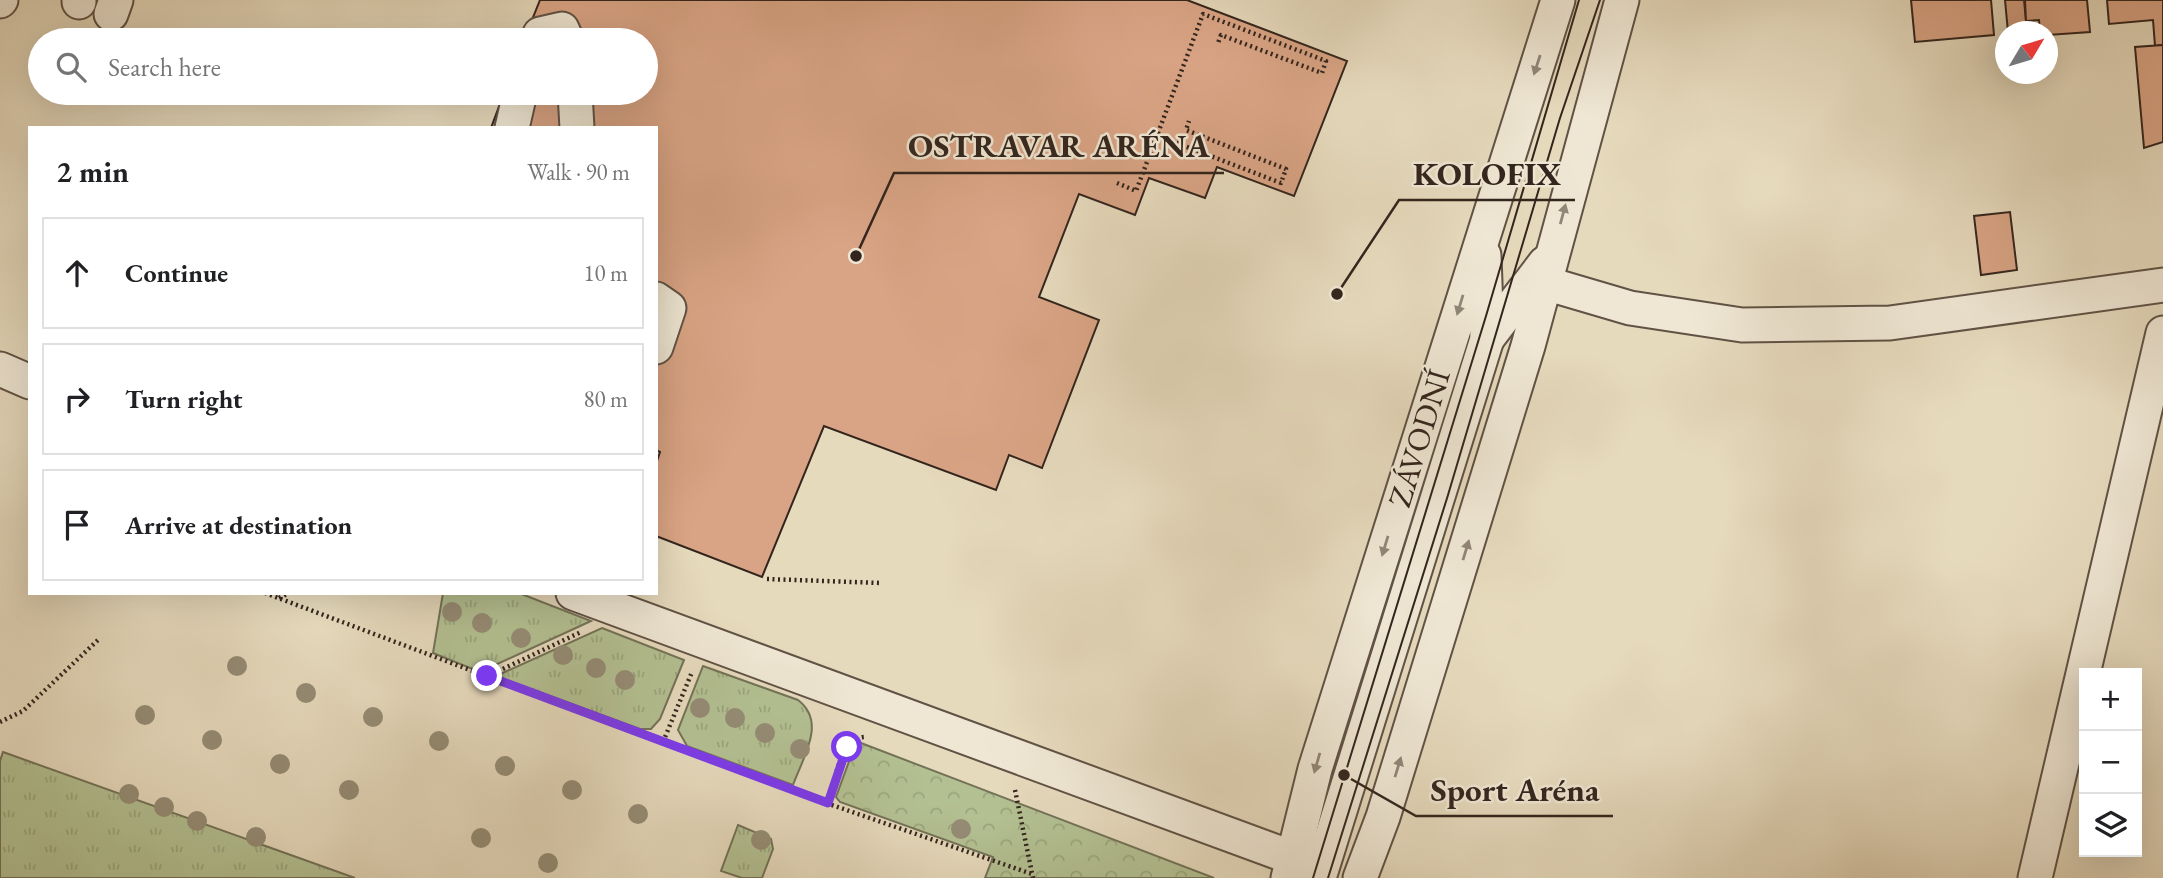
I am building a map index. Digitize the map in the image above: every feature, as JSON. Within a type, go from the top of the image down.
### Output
[{"type":"street","name":"ZÁVODNÍ","points":[[1309,872],[1315,769],[1558,0]]},
{"type":"street","points":[[1360,878],[1383,817],[1545,283],[1622,0]]},
{"type":"street","points":[[512,126],[517,105]]},
{"type":"street","points":[[576,105],[577,126]]},
{"type":"street","points":[[1484,229],[1487,339]]},
{"type":"street","points":[[578,595],[1007,753],[1309,872],[1487,339],[1553,251]]},
{"type":"street","points":[[1545,283],[1630,307],[1742,325],[1890,323],[2163,285]]},
{"type":"street","points":[[658,301],[669,309],[658,341]]},
{"type":"street","points":[[2035,878],[2163,333]]},
{"type":"street","points":[[0,369],[28,381]]},
{"type":"path","points":[[1117,183],[1136,191],[1203,14],[1326,61],[1322,73],[1221,35],[1218,43]]},
{"type":"path","points":[[1156,135],[1281,183],[1286,169],[1185,130],[1189,121]]},
{"type":"path","points":[[766,579],[881,583]]},
{"type":"path","points":[[271,595],[828,803],[1033,876]]},
{"type":"path","points":[[279,598],[285,595]]},
{"type":"path","points":[[487,676],[623,612]]},
{"type":"path","points":[[0,722],[23,711],[99,639]]},
{"type":"path","points":[[828,803],[847,747],[858,737],[873,737]]},
{"type":"path","points":[[1007,753],[1033,876]]},
{"type":"path","points":[[1003,787],[1016,792]]},
{"type":"green space","points":[[443,595],[524,595],[591,621],[480,672],[433,653]]},
{"type":"green space","points":[[602,628],[684,660],[660,719],[651,729],[640,729],[496,676]]},
{"type":"green space","points":[[703,666],[798,700],[807,709],[812,729],[810,740],[793,785],[687,746],[678,730]]},
{"type":"green space","points":[[861,743],[1214,878],[985,878],[993,857],[840,802],[836,797],[855,745]]},
{"type":"green space","points":[[3,752],[355,878],[0,878],[0,761]]},
{"type":"green space","points":[[738,825],[771,839],[773,849],[762,878],[742,878],[721,871]]},
{"type":"building","points":[[540,0],[1187,0],[1347,61],[1294,196],[1217,167],[1205,198],[1149,178],[1135,215],[1079,194],[1039,297],[1099,320],[1042,468],[1009,455],[996,490],[824,426],[762,577],[658,537],[658,126],[492,126],[500,105],[658,105],[658,28],[529,28]]},
{"type":"building","points":[[1911,0],[1991,0],[1994,35],[1915,42]]},
{"type":"building","points":[[2005,0],[2024,0],[2026,21],[2007,21]]},
{"type":"building","points":[[2025,0],[2087,0],[2090,32],[2058,34],[2058,21],[2026,21]]},
{"type":"building","points":[[2107,0],[2163,0],[2163,45],[2155,46],[2153,20],[2109,24]]},
{"type":"building","points":[[2163,45],[2163,142],[2144,148],[2135,47]]},
{"type":"building","points":[[2010,212],[2017,270],[1981,275],[1974,216]]},
{"type":"tram line","points":[[1313,878],[1486,316],[1579,0]]},
{"type":"tram line","points":[[1328,878],[1448,495],[1560,118],[1600,0]]},
{"type":"place","name":"OSTRAVAR ARÉNA","points":[[856,256]]},
{"type":"place","name":"KOLOFIX","points":[[1337,294]]},
{"type":"place","name":"Sport Aréna","points":[[1344,775]]},
{"type":"route","points":[[487,676],[828,803],[847,747]]}]
